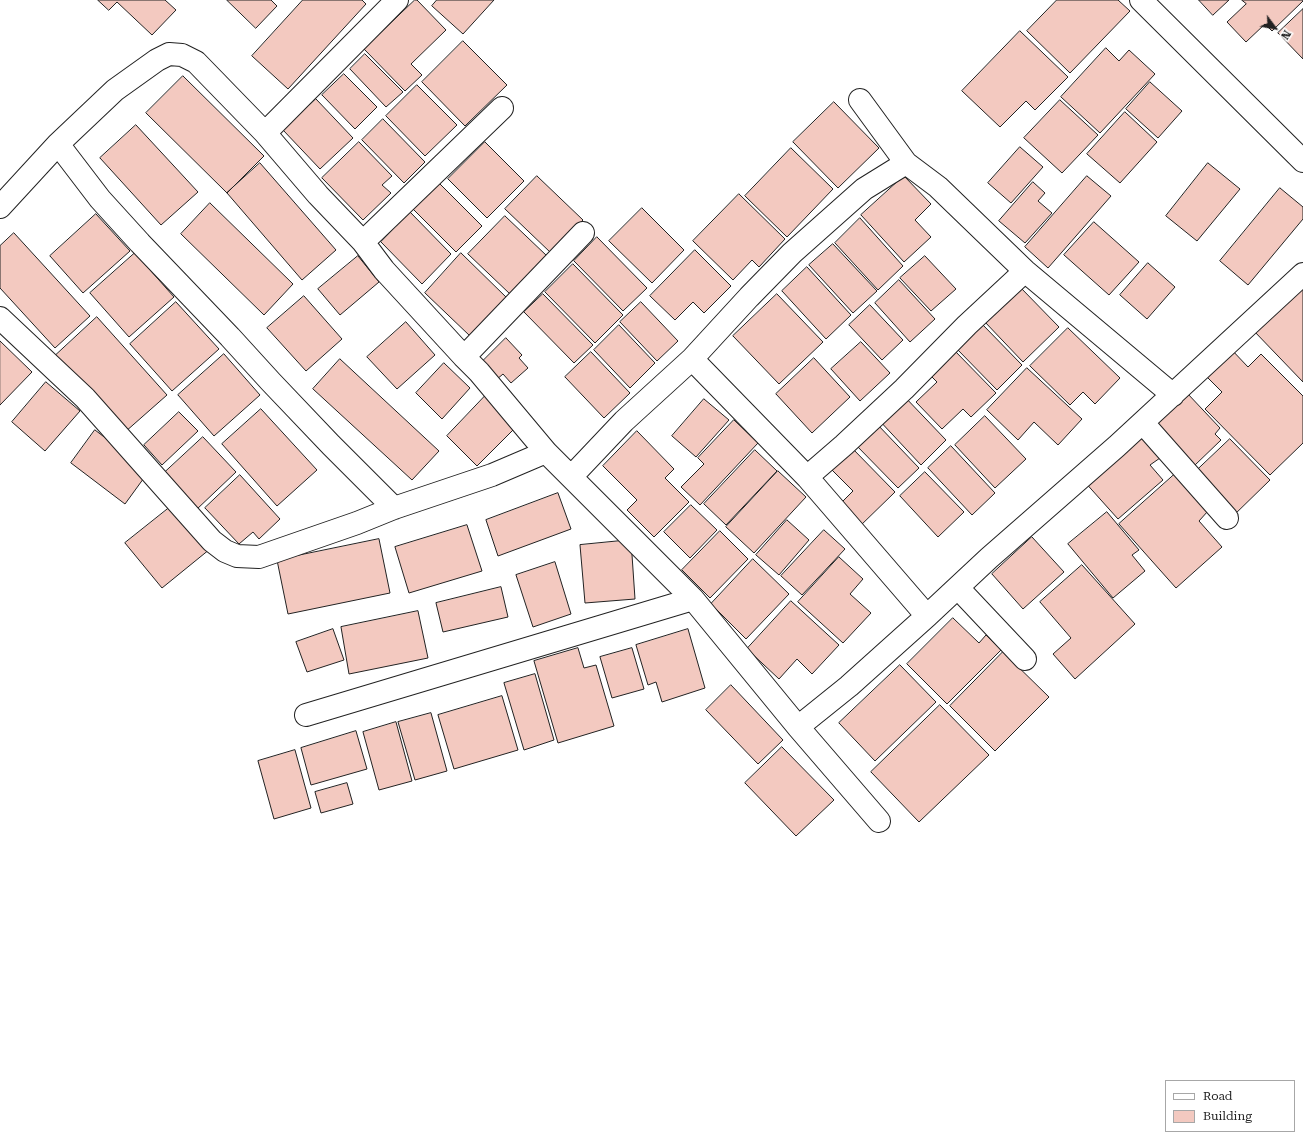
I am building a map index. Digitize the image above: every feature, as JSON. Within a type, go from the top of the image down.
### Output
[{"type":"main road","points":[[265,133],[397,0]]},
{"type":"main road","points":[[1141,0],[1303,161]]},
{"type":"main road","points":[[0,207],[58,144],[115,90],[157,60],[169,54],[182,55],[196,62],[265,133],[318,195],[363,242],[384,270],[479,372],[546,452],[693,599],[798,727],[878,821]]},
{"type":"main road","points":[[860,100],[906,162],[938,187],[1025,271],[1173,395]]},
{"type":"main road","points":[[363,242],[502,108]]},
{"type":"main road","points":[[58,144],[100,199],[140,243],[282,394],[394,508]]},
{"type":"main road","points":[[571,477],[624,421],[692,359],[792,253],[864,189],[906,162]]},
{"type":"main road","points":[[464,357],[583,233]]},
{"type":"main road","points":[[807,477],[904,389],[967,325],[1025,271]]},
{"type":"main road","points":[[798,727],[848,686],[958,588],[989,558],[1143,423],[1303,274]]},
{"type":"main road","points":[[0,318],[85,398],[212,541],[225,551],[237,556],[259,557],[357,523],[394,508],[492,475],[546,452]]},
{"type":"main road","points":[[692,359],[807,477],[927,616]]},
{"type":"main road","points":[[1143,423],[1227,518]]},
{"type":"main road","points":[[958,588],[1026,659]]},
{"type":"main road","points":[[306,715],[693,599]]},
{"type":"building","points":[[98,0],[165,0],[176,10],[152,35],[117,2],[109,10]]},
{"type":"building","points":[[227,0],[271,0],[277,6],[256,28]]},
{"type":"building","points":[[303,0],[362,0],[366,4],[288,89],[252,56]]},
{"type":"building","points":[[415,0],[417,0],[446,30],[411,64],[422,75],[405,91],[364,49]]},
{"type":"building","points":[[437,0],[494,0],[463,34],[432,6]]},
{"type":"building","points":[[1057,0],[1118,0],[1130,11],[1070,73],[1027,31]]},
{"type":"building","points":[[1199,0],[1229,0],[1213,15]]},
{"type":"building","points":[[1242,0],[1303,1],[1272,31],[1265,24],[1246,42],[1227,22],[1246,4]]},
{"type":"building","points":[[1303,9],[1303,59],[1278,33]]},
{"type":"building","points":[[1020,31],[1068,77],[1035,110],[1026,101],[1000,127],[962,91]]},
{"type":"building","points":[[463,41],[507,85],[465,126],[422,82]]},
{"type":"building","points":[[1106,48],[1119,61],[1129,50],[1155,74],[1100,133],[1061,97]]},
{"type":"building","points":[[365,54],[403,92],[386,107],[350,69]]},
{"type":"building","points":[[344,74],[377,107],[355,129],[322,95]]},
{"type":"building","points":[[183,76],[264,156],[227,193],[146,113]]},
{"type":"building","points":[[1150,82],[1182,111],[1158,138],[1126,109]]},
{"type":"building","points":[[417,85],[457,125],[425,156],[386,116]]},
{"type":"building","points":[[316,99],[353,138],[320,169],[283,130]]},
{"type":"building","points":[[1060,100],[1098,135],[1062,173],[1024,138]]},
{"type":"building","points":[[834,102],[879,148],[838,188],[793,142]]},
{"type":"building","points":[[1125,112],[1157,142],[1120,183],[1087,154]]},
{"type":"building","points":[[383,119],[425,162],[404,183],[362,140]]},
{"type":"building","points":[[136,125],[198,192],[161,225],[100,158]]},
{"type":"building","points":[[359,142],[392,176],[382,185],[391,193],[363,220],[322,178]]},
{"type":"building","points":[[485,142],[524,181],[487,218],[448,179]]},
{"type":"building","points":[[1020,147],[1043,167],[1011,203],[988,183]]},
{"type":"building","points":[[791,148],[833,189],[787,237],[745,196]]},
{"type":"building","points":[[260,163],[336,250],[302,280],[227,193]]},
{"type":"building","points":[[1208,163],[1240,189],[1197,241],[1166,216]]},
{"type":"building","points":[[537,176],[583,220],[551,253],[505,209]]},
{"type":"building","points":[[904,176],[931,204],[915,220],[931,237],[904,262],[861,215]]},
{"type":"building","points":[[1087,176],[1111,196],[1048,268],[1025,247]]},
{"type":"building","points":[[1033,182],[1045,193],[1038,201],[1052,213],[1025,243],[999,221]]},
{"type":"building","points":[[439,183],[482,226],[456,252],[413,209]]},
{"type":"building","points":[[1280,188],[1303,207],[1303,219],[1248,285],[1220,261]]},
{"type":"building","points":[[739,194],[785,239],[759,267],[752,260],[733,280],[693,241]]},
{"type":"building","points":[[210,203],[293,284],[264,315],[181,234]]},
{"type":"building","points":[[642,208],[684,250],[652,283],[609,241]]},
{"type":"building","points":[[410,212],[451,254],[422,284],[381,242]]},
{"type":"building","points":[[96,214],[130,251],[83,293],[50,256]]},
{"type":"building","points":[[505,216],[547,256],[510,294],[468,254]]},
{"type":"building","points":[[860,218],[903,266],[878,290],[835,243]]},
{"type":"building","points":[[1094,222],[1139,262],[1109,295],[1064,255]]},
{"type":"building","points":[[14,233],[90,316],[55,348],[0,288],[0,246]]},
{"type":"building","points":[[597,237],[647,288],[623,311],[574,261]]},
{"type":"building","points":[[833,244],[877,291],[853,313],[809,265]]},
{"type":"building","points":[[695,250],[731,286],[704,313],[693,302],[675,320],[650,296]]},
{"type":"building","points":[[135,253],[174,297],[129,337],[90,293]]},
{"type":"building","points":[[461,253],[507,298],[470,336],[425,293]]},
{"type":"building","points":[[358,256],[379,282],[340,315],[318,289]]},
{"type":"building","points":[[925,256],[956,289],[931,311],[900,278]]},
{"type":"building","points":[[1148,263],[1175,287],[1147,319],[1120,295]]},
{"type":"building","points":[[573,264],[623,315],[595,343],[545,292]]},
{"type":"building","points":[[807,267],[851,315],[826,339],[782,291]]},
{"type":"building","points":[[899,280],[935,319],[910,342],[875,303]]},
{"type":"building","points":[[1303,282],[1303,382],[1253,330]]},
{"type":"building","points":[[1020,287],[1059,327],[1023,362],[984,321]]},
{"type":"building","points":[[543,294],[593,345],[574,363],[524,312]]},
{"type":"building","points":[[777,294],[823,342],[779,384],[733,336]]},
{"type":"building","points":[[304,296],[342,339],[306,371],[267,328]]},
{"type":"building","points":[[176,302],[219,349],[172,391],[130,344]]},
{"type":"building","points":[[641,302],[678,341],[657,361],[620,322]]},
{"type":"building","points":[[870,305],[903,340],[882,360],[849,325]]},
{"type":"building","points":[[97,317],[167,395],[125,432],[56,355]]},
{"type":"building","points":[[406,322],[435,355],[397,389],[367,357]]},
{"type":"building","points":[[982,324],[1022,365],[997,390],[957,349]]},
{"type":"building","points":[[619,325],[655,363],[630,388],[594,350]]},
{"type":"building","points":[[1068,328],[1120,378],[1095,404],[1083,392],[1070,405],[1030,366]]},
{"type":"building","points":[[506,338],[522,355],[519,358],[528,368],[511,383],[503,374],[496,380],[480,364]]},
{"type":"building","points":[[0,341],[32,372],[0,405]]},
{"type":"building","points":[[861,342],[890,373],[860,401],[831,369]]},
{"type":"building","points":[[1230,348],[1248,367],[1261,354],[1303,396],[1303,443],[1270,475],[1205,409],[1222,392],[1204,374]]},
{"type":"building","points":[[954,350],[996,393],[971,417],[963,409],[942,429],[916,402],[937,382],[929,374]]},
{"type":"building","points":[[591,352],[630,393],[604,418],[565,377]]},
{"type":"building","points":[[224,354],[260,395],[214,436],[178,395]]},
{"type":"building","points":[[814,358],[850,397],[812,433],[776,394]]},
{"type":"building","points":[[340,359],[439,451],[412,480],[313,389]]},
{"type":"building","points":[[444,363],[470,388],[442,419],[416,393]]},
{"type":"building","points":[[1027,368],[1082,419],[1058,445],[1034,422],[1018,440],[987,410]]},
{"type":"building","points":[[46,382],[80,411],[45,451],[12,422]]},
{"type":"building","points":[[1187,393],[1220,428],[1215,434],[1221,440],[1194,466],[1154,424]]},
{"type":"building","points":[[487,394],[518,425],[477,466],[447,436]]},
{"type":"building","points":[[902,394],[946,440],[921,465],[877,418]]},
{"type":"building","points":[[704,399],[729,420],[696,457],[672,436]]},
{"type":"building","points":[[261,409],[317,470],[277,506],[222,444]]},
{"type":"building","points":[[179,412],[198,431],[162,465],[144,445]]},
{"type":"building","points":[[985,416],[1026,459],[995,488],[955,445]]},
{"type":"building","points":[[734,420],[758,443],[700,505],[681,487],[704,464],[698,458]]},
{"type":"building","points":[[876,423],[919,468],[898,488],[855,444]]},
{"type":"building","points":[[95,430],[149,471],[125,504],[71,463]]},
{"type":"building","points":[[637,431],[674,469],[665,478],[689,502],[654,537],[627,510],[637,500],[603,466]]},
{"type":"building","points":[[1138,433],[1160,458],[1150,465],[1163,480],[1118,519],[1083,480]]},
{"type":"building","points":[[203,437],[236,472],[196,510],[162,475]]},
{"type":"building","points":[[1230,439],[1270,480],[1231,518],[1191,476]]},
{"type":"building","points":[[951,446],[995,493],[972,515],[928,468]]},
{"type":"building","points":[[851,447],[895,492],[858,528],[837,507],[853,491],[830,468]]},
{"type":"building","points":[[755,450],[777,471],[726,525],[704,504]]},
{"type":"building","points":[[778,471],[806,497],[754,553],[726,527]]},
{"type":"building","points":[[925,472],[964,512],[938,537],[900,496]]},
{"type":"building","points":[[1175,474],[1208,511],[1199,521],[1222,547],[1176,588],[1119,524]]},
{"type":"building","points":[[240,475],[280,519],[259,539],[253,532],[239,544],[205,508]]},
{"type":"building","points":[[558,493],[571,529],[498,556],[486,520]]},
{"type":"building","points":[[174,504],[210,549],[162,588],[125,543]]},
{"type":"building","points":[[691,505],[717,530],[690,558],[664,532]]},
{"type":"building","points":[[1107,512],[1139,550],[1132,555],[1145,571],[1113,598],[1068,544]]},
{"type":"building","points":[[787,520],[809,540],[779,575],[756,555]]},
{"type":"building","points":[[467,525],[482,571],[409,593],[395,547]]},
{"type":"building","points":[[824,530],[845,549],[802,595],[781,576]]},
{"type":"building","points":[[720,531],[748,559],[710,598],[682,570]]},
{"type":"building","points":[[1032,537],[1064,572],[1023,609],[992,574]]},
{"type":"building","points":[[379,539],[390,593],[288,614],[277,560]]},
{"type":"building","points":[[631,540],[635,599],[585,603],[580,545]]},
{"type":"building","points":[[839,557],[863,579],[850,594],[871,613],[843,643],[798,602]]},
{"type":"building","points":[[753,559],[789,594],[746,639],[711,604]]},
{"type":"building","points":[[555,562],[571,614],[533,627],[516,575]]},
{"type":"building","points":[[1082,565],[1135,624],[1075,679],[1053,654],[1071,638],[1040,602]]},
{"type":"building","points":[[501,587],[508,617],[443,632],[436,603]]},
{"type":"building","points":[[791,601],[839,645],[812,674],[797,659],[779,679],[747,649]]},
{"type":"building","points":[[418,611],[428,658],[349,674],[341,627]]},
{"type":"building","points":[[953,618],[979,643],[986,635],[1001,650],[947,704],[907,664]]},
{"type":"building","points":[[333,629],[344,660],[307,672],[296,642]]},
{"type":"building","points":[[688,629],[705,688],[662,702],[656,682],[648,685],[636,645]]},
{"type":"building","points":[[578,648],[584,668],[596,665],[614,726],[558,743],[534,661]]},
{"type":"building","points":[[632,648],[644,689],[612,698],[600,657]]},
{"type":"building","points":[[1003,652],[1049,697],[995,751],[950,706]]},
{"type":"building","points":[[900,665],[936,702],[875,761],[839,723]]},
{"type":"building","points":[[535,674],[554,740],[524,750],[504,683]]},
{"type":"building","points":[[731,685],[783,740],[758,764],[706,710]]},
{"type":"building","points":[[502,696],[518,750],[454,769],[438,715]]},
{"type":"building","points":[[940,705],[989,755],[919,822],[871,772]]},
{"type":"building","points":[[431,713],[447,771],[415,780],[398,722]]},
{"type":"building","points":[[396,722],[412,781],[379,790],[363,732]]},
{"type":"building","points":[[356,731],[367,769],[311,785],[301,748]]},
{"type":"building","points":[[782,747],[834,800],[796,836],[745,783]]},
{"type":"building","points":[[295,750],[311,808],[274,819],[258,761]]},
{"type":"building","points":[[347,783],[353,804],[321,813],[315,792]]}]
